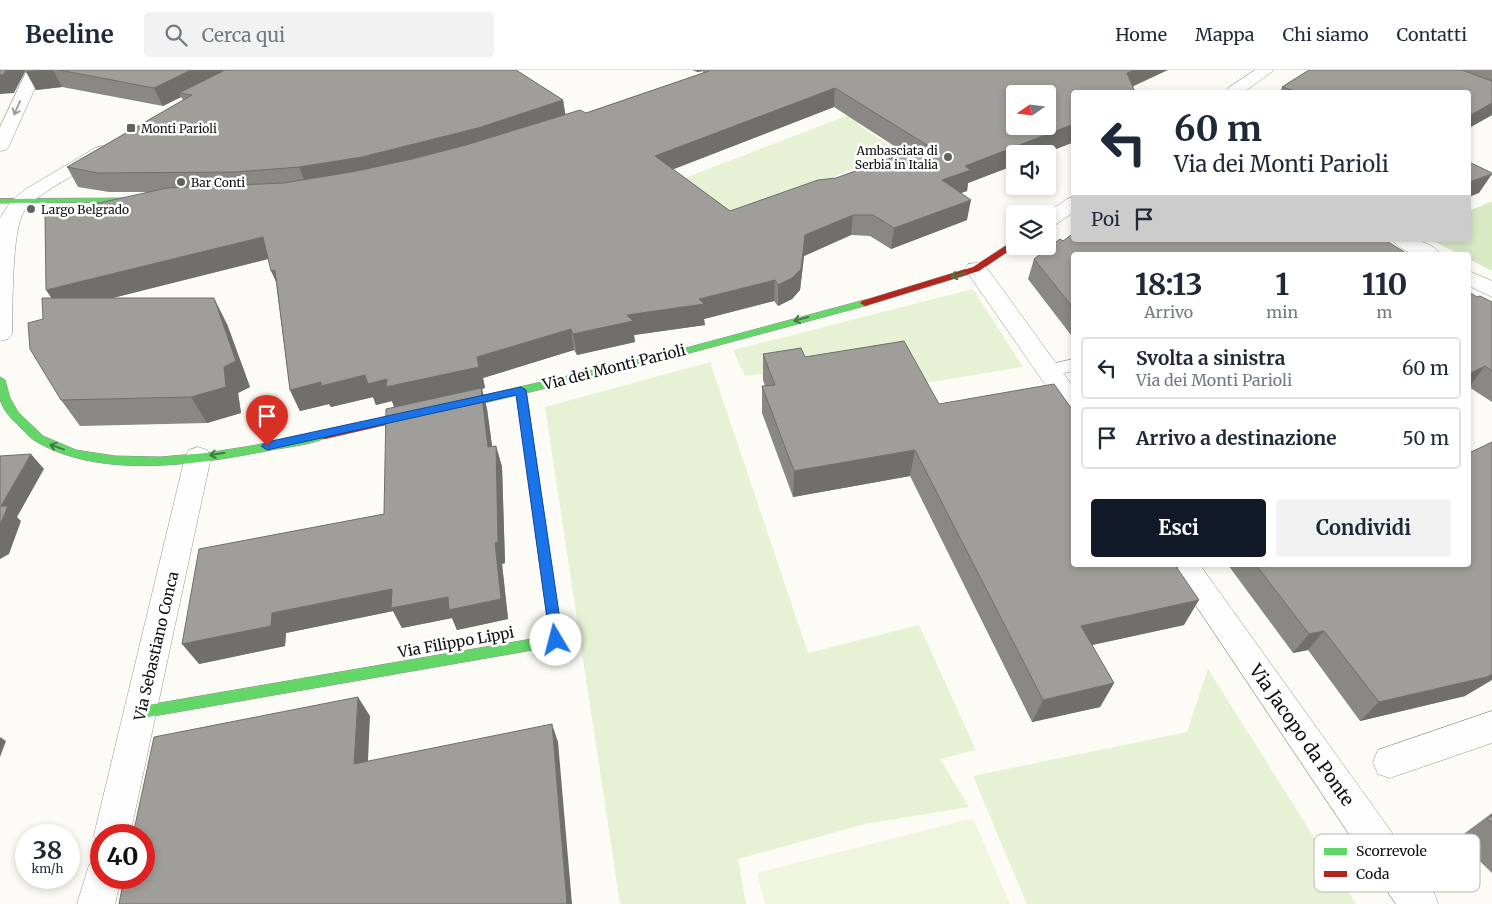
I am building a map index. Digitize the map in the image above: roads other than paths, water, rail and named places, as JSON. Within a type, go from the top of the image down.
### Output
[{"type":"street","points":[[0,146],[34,70]]},
{"type":"street","points":[[1237,90],[1266,70]]},
{"type":"street","points":[[0,334],[7,222],[22,201],[118,142]]},
{"type":"street","points":[[0,201],[157,200]]},
{"type":"street","points":[[1056,215],[1071,205]]},
{"type":"street","points":[[1407,242],[1425,252]]},
{"type":"street","name":"Via dei Monti Parioli","points":[[0,380],[6,417],[40,439],[101,459],[136,461],[198,457],[280,444],[521,390],[661,356],[919,287],[976,269],[1006,249]]},
{"type":"street","points":[[976,269],[1071,403]]},
{"type":"street","name":"Via Filippo Lippi","points":[[142,712],[556,640],[521,390]]},
{"type":"street","name":"Via Sebastiano Conca","points":[[115,824],[142,712],[198,457]]},
{"type":"street","name":"Via Jacopo da Ponte","points":[[1185,567],[1370,834]]},
{"type":"street","points":[[1390,762],[1492,726]]},
{"type":"street","points":[[96,904],[99,889]]},
{"type":"street","name":"Via Jacopo da Ponte","points":[[1411,892],[1419,904]]},
{"type":"lane","points":[[1048,370],[1071,366]]},
{"type":"place","name":"Monti Parioli","points":[[131,128]]},
{"type":"place","name":"Ambasciata di Serbia in Italia","points":[[948,157]]},
{"type":"place","name":"Bar Conti","points":[[181,182]]},
{"type":"place","name":"Largo Belgrado","points":[[31,209]]}]
